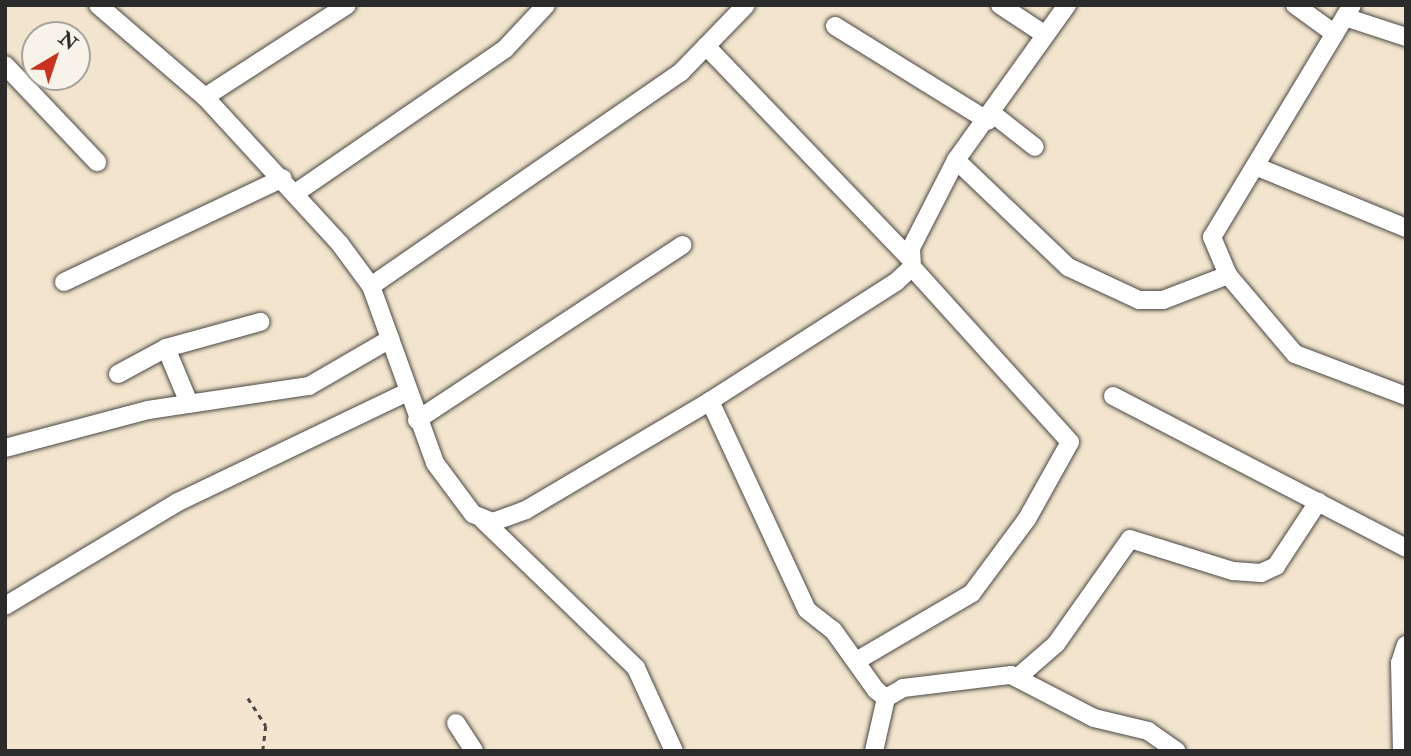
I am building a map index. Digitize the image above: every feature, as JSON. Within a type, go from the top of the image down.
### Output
[{"type":"street","points":[[205,97],[347,5]]},
{"type":"street","points":[[297,192],[505,49],[546,5]]},
{"type":"street","points":[[371,286],[681,72],[746,5]]},
{"type":"street","points":[[1000,5],[1044,34]]},
{"type":"street","points":[[483,520],[526,510],[864,308],[911,264],[917,234],[956,160],[991,117],[1044,34],[1066,5]]},
{"type":"street","points":[[1295,5],[1335,34]]},
{"type":"street","points":[[111,8],[205,97],[297,192],[371,286],[417,420],[435,463],[483,520],[636,668],[674,751]]},
{"type":"street","points":[[1406,37],[1348,11],[1214,229],[1228,275],[1295,354],[1406,396]]},
{"type":"street","points":[[835,26],[991,117],[1035,147]]},
{"type":"street","points":[[706,46],[911,264],[1070,442],[1027,519],[972,593],[858,660]]},
{"type":"street","points":[[5,65],[97,162]]},
{"type":"street","points":[[956,160],[1068,267],[1139,300],[1163,300],[1228,275]]},
{"type":"street","points":[[1255,166],[1406,228]]},
{"type":"street","points":[[64,282],[283,178]]},
{"type":"street","points":[[417,420],[682,245]]},
{"type":"street","points":[[118,373],[166,348],[260,323]]},
{"type":"street","points":[[5,448],[189,403],[309,386],[390,339]]},
{"type":"street","points":[[166,348],[189,403]]},
{"type":"street","points":[[5,606],[178,502],[408,392]]},
{"type":"street","points":[[1113,396],[1406,548]]},
{"type":"street","points":[[710,401],[807,610],[858,660],[886,698]]},
{"type":"street","points":[[1018,677],[1056,644],[1130,539],[1233,572],[1261,573],[1276,566],[1318,502]]},
{"type":"street","points":[[1402,751],[1400,663],[1406,645]]},
{"type":"street","points":[[874,751],[886,698],[903,688],[1001,674],[1018,677],[1094,718],[1148,731],[1177,751]]},
{"type":"street","points":[[456,723],[474,751]]},
{"type":"path","points":[[248,698],[266,726],[262,751]]}]
